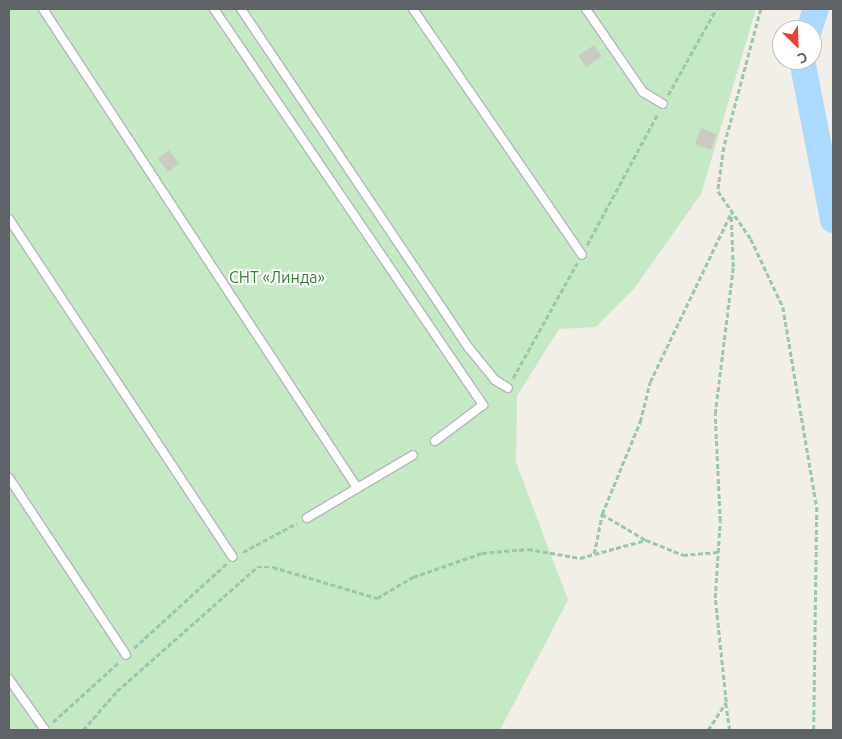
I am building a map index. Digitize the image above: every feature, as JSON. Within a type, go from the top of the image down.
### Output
[{"type":"lane","points":[[43,9],[356,486]]},
{"type":"lane","points":[[214,9],[483,405],[435,441]]},
{"type":"lane","points":[[241,9],[469,348],[495,380],[508,388]]},
{"type":"lane","points":[[413,9],[582,255]]},
{"type":"lane","points":[[586,9],[644,92],[663,104]]},
{"type":"lane","points":[[9,218],[233,557]]},
{"type":"lane","points":[[307,518],[356,486],[413,455]]},
{"type":"lane","points":[[9,478],[126,655]]},
{"type":"lane","points":[[9,679],[44,730]]},
{"type":"path","points":[[508,388],[716,9]]},
{"type":"path","points":[[761,9],[724,147],[718,191],[731,214],[751,239],[784,307],[817,507],[814,730]]},
{"type":"path","points":[[594,554],[602,514],[640,422],[650,382],[731,214]]},
{"type":"path","points":[[730,730],[714,598],[718,552],[715,414],[733,267],[731,214]]},
{"type":"path","points":[[602,514],[646,540],[683,555],[718,552]]},
{"type":"path","points":[[44,730],[233,557],[307,518]]},
{"type":"path","points":[[83,730],[118,691],[257,567],[273,566],[377,598],[413,577],[482,553],[528,549],[566,558],[594,554],[646,540]]},
{"type":"path","points":[[708,730],[726,702]]},
{"type":"green space","name":"СНТ «Линда»","points":[[9,9],[756,9],[701,194],[633,290],[596,327],[559,329],[517,396],[516,462],[568,600],[500,730],[9,730]]},
{"type":"building","points":[[594,45],[602,57],[586,67],[578,56]]},
{"type":"building","points":[[701,128],[717,134],[711,150],[695,144]]},
{"type":"building","points":[[169,150],[179,164],[168,172],[158,158]]},
{"type":"waterway","points":[[812,20],[816,9]]},
{"type":"waterway","points":[[804,70],[833,220]]}]
